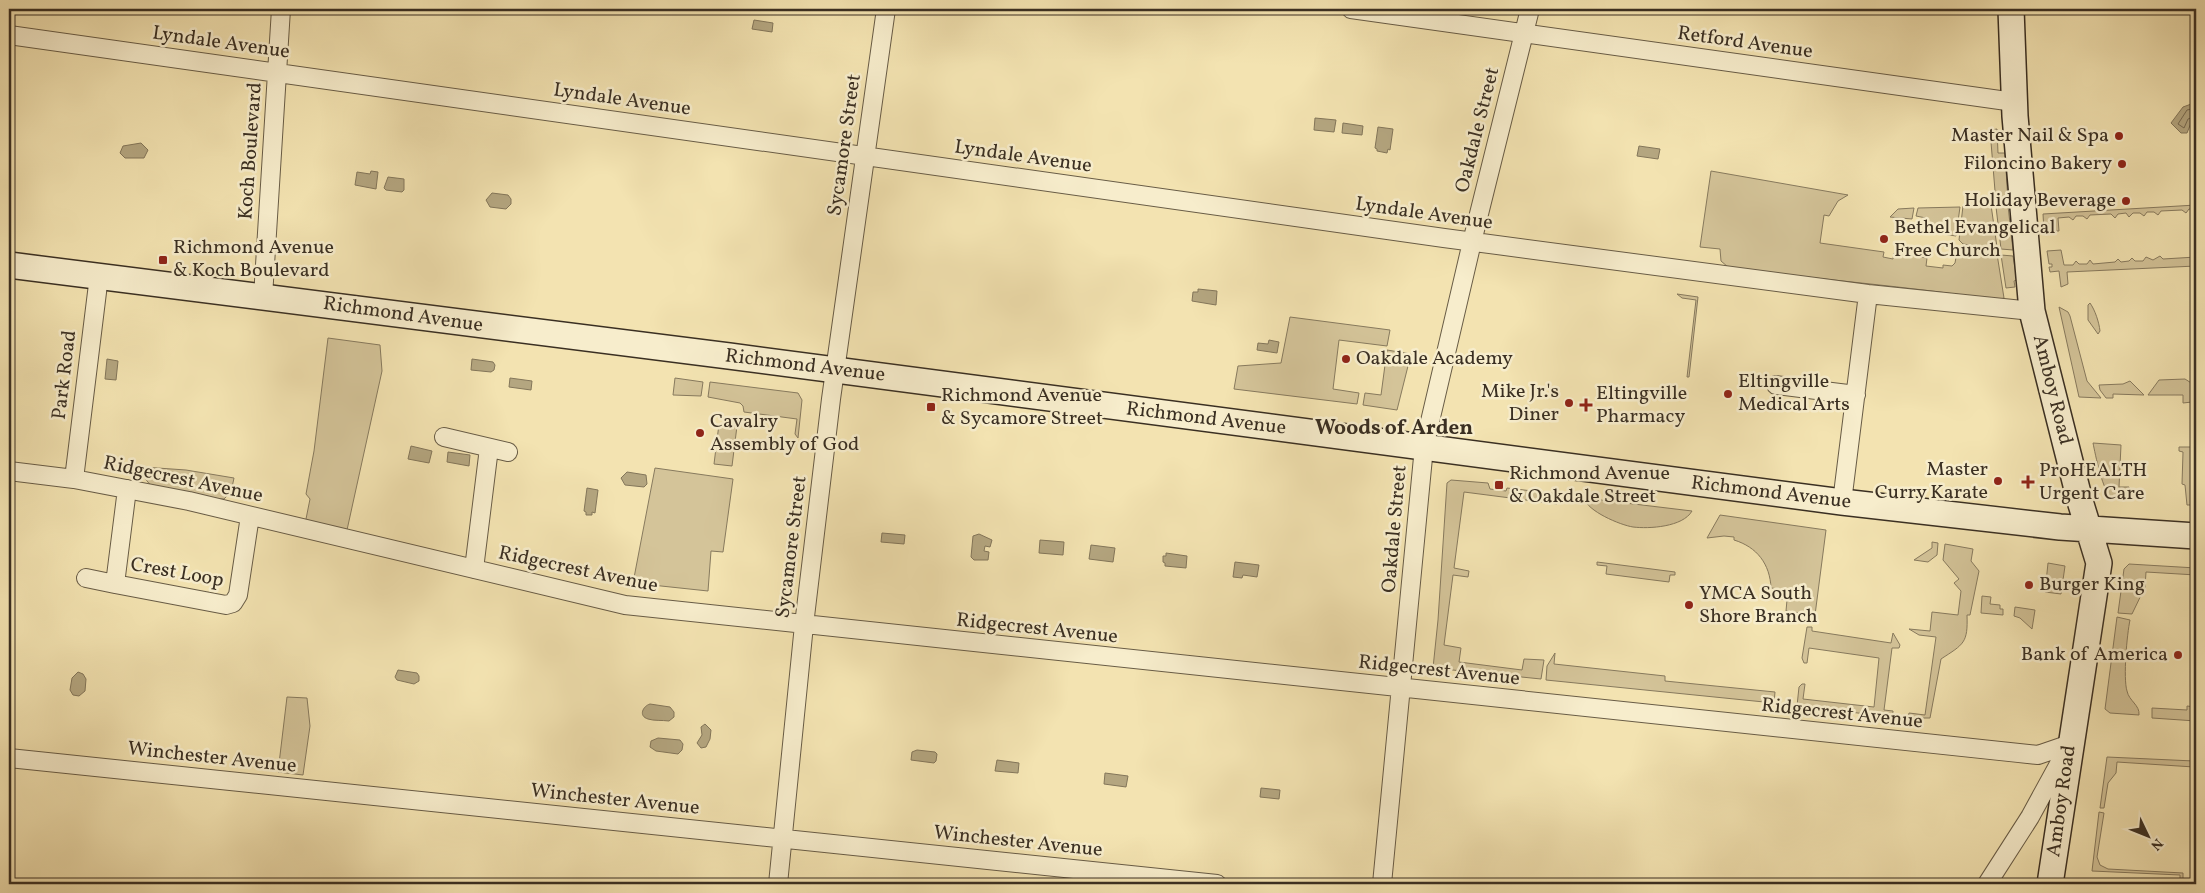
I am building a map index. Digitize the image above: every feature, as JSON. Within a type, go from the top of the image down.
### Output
[{"type":"main road","name":"Amboy Road","points":[[2011,9],[2014,102],[2032,311],[2099,563],[2050,884]]},
{"type":"main road","name":"Richmond Avenue","points":[[9,265],[834,370],[1842,502],[2089,530],[2196,536]]},
{"type":"street","name":"Koch Boulevard","points":[[262,297],[281,9]]},
{"type":"street","name":"Sycamore Street","points":[[778,884],[804,625],[834,370],[886,9]]},
{"type":"street","name":"Retford Avenue","points":[[1351,9],[2014,102]]},
{"type":"street","name":"Oakdale Street","points":[[1382,884],[1424,447],[1472,242],[1530,9]]},
{"type":"street","name":"Lyndale Avenue","points":[[9,35],[1472,242],[1868,294],[2032,311]]},
{"type":"street","name":"Park Road","points":[[74,479],[99,276]]},
{"type":"street","points":[[1842,502],[1868,294]]},
{"type":"street","points":[[1776,384],[1856,395]]},
{"type":"street","points":[[444,437],[508,452]]},
{"type":"street","points":[[474,570],[489,448]]},
{"type":"street","name":"Ridgecrest Avenue","points":[[9,471],[74,479],[126,489],[250,516],[625,605],[1401,689],[2038,755],[2070,744]]},
{"type":"street","name":"Crest Loop","points":[[115,584],[126,489]]},
{"type":"street","name":"Crest Loop","points":[[86,578],[226,605],[233,603],[238,595],[250,516]]},
{"type":"street","points":[[1988,884],[2030,817],[2070,744]]},
{"type":"street","name":"Winchester Avenue","points":[[9,758],[1217,884]]},
{"type":"shaded area","points":[[1997,129],[1998,153],[2005,153],[2008,202],[1996,203],[1990,130]]},
{"type":"shaded area","points":[[1711,171],[1848,195],[1838,201],[1829,216],[1824,215],[1820,243],[1884,252],[1883,257],[1893,259],[1894,253],[1927,258],[1926,266],[1943,268],[1943,265],[1952,266],[1955,263],[1957,252],[1963,250],[1997,254],[2004,298],[1997,300],[1728,267],[1721,261],[1720,249],[1700,247]]},
{"type":"shaded area","points":[[1991,205],[1997,247],[1994,249],[1963,244],[1959,240],[1963,206]]},
{"type":"shaded area","points":[[2196,205],[2196,209],[2189,209],[2186,213],[2182,210],[2161,211],[2158,215],[2154,212],[2147,212],[2144,216],[2140,213],[2133,213],[2129,217],[2126,213],[2118,214],[2115,218],[2111,214],[2090,215],[2087,219],[2083,216],[2076,216],[2073,220],[2069,217],[2058,218],[2059,231],[2044,231],[2043,214]]},
{"type":"shaded area","points":[[2008,206],[2013,250],[2001,249],[1996,207]]},
{"type":"shaded area","points":[[1960,207],[1956,236],[1943,234],[1944,226],[1926,224],[1926,218],[1916,216],[1918,208]]},
{"type":"shaded area","points":[[1914,208],[1912,219],[1890,217],[1898,209]]},
{"type":"shaded area","points":[[2061,250],[2064,265],[2073,265],[2076,261],[2079,264],[2087,264],[2090,260],[2093,264],[2115,262],[2118,259],[2121,262],[2129,261],[2132,258],[2135,261],[2143,261],[2146,257],[2153,260],[2160,256],[2163,259],[2196,257],[2196,266],[2067,272],[2068,284],[2061,287],[2059,271],[2050,272],[2049,267],[2052,267],[2052,264],[2049,264],[2047,251]]},
{"type":"shaded area","points":[[2001,255],[2013,256],[2017,280],[2014,281],[2015,287],[2006,288]]},
{"type":"shaded area","points":[[1677,294],[1698,297],[1689,377],[1687,377],[1696,300],[1682,298]]},
{"type":"shaded area","points":[[2090,303],[2099,324],[2100,331],[2098,334],[2088,320],[2088,305]]},
{"type":"shaded area","points":[[2059,307],[2068,312],[2070,316],[2087,381],[2101,398],[2079,397]]},
{"type":"shaded area","points":[[1290,317],[1390,330],[1387,346],[1339,340],[1333,389],[1359,393],[1357,404],[1234,389],[1238,366],[1281,363]]},
{"type":"shaded area","points":[[328,338],[380,345],[382,371],[347,530],[305,524],[310,499],[306,494],[314,451]]},
{"type":"shaded area","points":[[1387,350],[1411,354],[1397,410],[1363,405],[1365,393],[1381,395]]},
{"type":"shaded area","points":[[675,378],[703,382],[701,396],[673,395]]},
{"type":"shaded area","points":[[2185,379],[2196,386],[2196,400],[2192,402],[2183,403],[2183,395],[2148,395],[2159,380]]},
{"type":"shaded area","points":[[2130,381],[2144,395],[2113,394],[2113,398],[2106,398],[2100,390],[2099,385],[2123,384]]},
{"type":"shaded area","points":[[710,382],[798,393],[802,400],[798,438],[795,434],[797,419],[744,412],[743,406],[740,403],[708,397]]},
{"type":"shaded area","points":[[719,424],[737,426],[732,466],[714,464]]},
{"type":"shaded area","points":[[2093,443],[2121,445],[2119,487],[2129,487],[2128,498],[2115,498],[2109,494],[2100,473]]},
{"type":"shaded area","points":[[2179,447],[2196,447],[2196,505],[2187,505],[2185,485],[2182,484],[2183,452],[2179,451]]},
{"type":"shaded area","points":[[143,467],[186,470],[234,478],[231,492],[224,499],[207,498],[157,488],[151,485],[143,476]]},
{"type":"shaded area","points":[[655,468],[733,479],[723,552],[711,551],[708,591],[633,583]]},
{"type":"shaded area","points":[[1451,480],[1488,483],[1490,489],[1506,491],[1507,488],[1558,494],[1559,502],[1557,504],[1464,492],[1454,568],[1469,571],[1468,577],[1453,575],[1444,645],[1461,648],[1459,662],[1522,670],[1524,659],[1544,660],[1541,679],[1433,668],[1447,483]]},
{"type":"shaded area","points":[[1584,498],[1692,511],[1688,516],[1674,524],[1648,528],[1633,527],[1597,512],[1586,503]]},
{"type":"shaded area","points":[[1720,515],[1826,530],[1815,615],[1786,611],[1787,600],[1778,599],[1780,589],[1771,588],[1765,564],[1756,552],[1749,547],[1734,540],[1734,537],[1707,538]]},
{"type":"shaded area","points":[[1932,542],[1938,543],[1937,555],[1928,562],[1914,560],[1932,548]]},
{"type":"shaded area","points":[[1945,544],[1973,549],[1971,561],[1979,571],[1970,615],[1967,615],[1967,632],[1960,646],[1941,659],[1930,718],[1908,718],[1909,713],[1925,715],[1936,637],[1919,635],[1909,629],[1930,631],[1932,612],[1958,615],[1961,591],[1954,583],[1959,579],[1943,560]]},
{"type":"shaded area","points":[[1597,562],[1675,572],[1675,575],[1670,575],[1669,582],[1606,574],[1607,566],[1597,565]]},
{"type":"shaded area","points":[[2048,563],[2065,566],[2061,594],[2045,592]]},
{"type":"shaded area","points":[[2129,564],[2196,568],[2196,575],[2146,572],[2145,587],[2132,614],[2118,613],[2124,569]]},
{"type":"shaded area","points":[[1982,596],[1991,597],[1990,604],[2000,605],[2000,609],[2003,609],[2003,615],[1981,613]]},
{"type":"shaded area","points":[[2015,607],[2035,610],[2032,629],[2020,618],[2014,616]]},
{"type":"shaded area","points":[[2117,617],[2130,620],[2125,676],[2128,694],[2138,708],[2139,715],[2110,713],[2105,709]]},
{"type":"shaded area","points":[[1807,627],[1812,627],[1812,631],[1891,643],[1893,633],[1900,645],[1899,648],[1892,648],[1884,710],[1893,711],[1893,717],[1797,706],[1799,687],[1805,684],[1803,699],[1874,707],[1879,658],[1809,648],[1807,663],[1804,663],[1802,658]]},
{"type":"shaded area","points":[[1555,653],[1554,664],[1665,676],[1665,681],[1775,692],[1774,703],[1546,680],[1547,666]]},
{"type":"shaded area","points":[[2196,681],[2196,721],[2152,718],[2152,708],[2187,710],[2187,706],[2195,707]]},
{"type":"shaded area","points":[[287,697],[307,698],[310,726],[303,775],[278,772]]},
{"type":"shaded area","points":[[2107,757],[2194,761],[2194,767],[2117,762],[2116,773],[2108,783],[2104,808],[2100,808]]},
{"type":"shaded area","points":[[2099,812],[2104,813],[2097,857],[2100,865],[2108,869],[2183,873],[2183,884],[2180,884],[2180,875],[2092,871]]},
{"type":"water","points":[[754,20],[773,23],[772,32],[752,29]]},
{"type":"water","points":[[2194,103],[2196,105],[2196,120],[2191,123],[2187,133],[2181,133],[2171,123],[2183,107]]},
{"type":"water","points":[[1315,118],[1336,120],[1334,132],[1314,130]]},
{"type":"water","points":[[1343,123],[1363,126],[1362,135],[1342,133]]},
{"type":"water","points":[[1378,127],[1393,129],[1390,150],[1388,149],[1387,153],[1377,151],[1375,148]]},
{"type":"water","points":[[141,143],[148,150],[144,158],[125,158],[120,153],[123,146]]},
{"type":"water","points":[[1639,146],[1660,149],[1658,159],[1637,156]]},
{"type":"water","points":[[371,171],[378,172],[376,189],[355,185],[357,172],[370,174]]},
{"type":"water","points":[[388,177],[404,179],[404,190],[402,192],[386,190],[384,188]]},
{"type":"water","points":[[492,193],[508,195],[511,199],[511,204],[506,209],[490,207],[486,200]]},
{"type":"water","points":[[1198,289],[1217,291],[1216,305],[1192,301],[1193,292],[1198,292]]},
{"type":"water","points":[[1269,340],[1279,342],[1277,353],[1257,350],[1258,343],[1268,344]]},
{"type":"water","points":[[107,359],[118,361],[116,380],[105,379]]},
{"type":"water","points":[[472,359],[493,362],[495,365],[494,370],[491,372],[471,370]]},
{"type":"water","points":[[510,378],[532,381],[531,390],[509,387]]},
{"type":"water","points":[[411,446],[432,451],[429,463],[408,459]]},
{"type":"water","points":[[448,452],[470,455],[469,466],[447,462]]},
{"type":"water","points":[[627,472],[646,475],[647,484],[644,487],[625,485],[621,478]]},
{"type":"water","points":[[587,488],[598,490],[595,513],[592,512],[592,515],[586,515],[584,511]]},
{"type":"water","points":[[882,533],[905,535],[904,544],[881,542]]},
{"type":"water","points":[[979,534],[992,540],[990,547],[985,546],[984,551],[989,552],[988,560],[974,560],[971,557],[973,536]]},
{"type":"water","points":[[1040,540],[1064,542],[1063,555],[1039,553]]},
{"type":"water","points":[[1091,545],[1115,548],[1113,562],[1089,559]]},
{"type":"water","points":[[1166,553],[1187,556],[1186,568],[1165,566],[1163,556],[1166,556]]},
{"type":"water","points":[[1235,562],[1259,565],[1257,577],[1243,575],[1242,578],[1233,577]]},
{"type":"water","points":[[398,670],[417,673],[419,681],[414,684],[397,680],[395,677]]},
{"type":"water","points":[[78,672],[83,674],[86,679],[85,691],[79,696],[73,695],[70,690],[72,678]]},
{"type":"water","points":[[650,704],[670,707],[674,712],[674,717],[669,721],[645,718],[642,713],[645,707]]},
{"type":"water","points":[[705,724],[711,730],[710,739],[706,747],[701,748],[697,743],[702,735],[701,727]]},
{"type":"water","points":[[658,738],[680,740],[683,744],[682,750],[678,754],[656,751],[650,747],[651,741]]},
{"type":"water","points":[[917,750],[935,752],[937,754],[936,761],[934,763],[911,760],[912,752]]},
{"type":"water","points":[[997,760],[1019,763],[1018,773],[995,771]]},
{"type":"water","points":[[1105,773],[1128,776],[1126,787],[1104,784]]},
{"type":"water","points":[[1261,788],[1280,790],[1279,799],[1260,797]]},
{"type":"place","name":"Master Nail & Spa","points":[[2119,136]]},
{"type":"place","name":"Filoncino Bakery","points":[[2122,164]]},
{"type":"place","name":"Holiday Beverage","points":[[2126,201]]},
{"type":"place","name":"Bethel Evangelical Free Church","points":[[1884,239]]},
{"type":"place","name":"Richmond Avenue & Koch Boulevard","points":[[163,260]]},
{"type":"place","name":"Oakdale Academy","points":[[1346,359]]},
{"type":"place","name":"Eltingville Medical Arts","points":[[1728,394]]},
{"type":"place","name":"Mike Jr.'s Diner","points":[[1569,403]]},
{"type":"place","name":"Eltingville Pharmacy","points":[[1586,405]]},
{"type":"place","name":"Richmond Avenue & Sycamore Street","points":[[931,407]]},
{"type":"place","name":"Cavalry Assembly of God","points":[[700,433]]},
{"type":"place","name":"Master Curry Karate","points":[[1998,481]]},
{"type":"place","name":"ProHEALTH Urgent Care","points":[[2028,482]]},
{"type":"place","name":"Richmond Avenue & Oakdale Street","points":[[1499,485]]},
{"type":"place","name":"Burger King","points":[[2029,585]]},
{"type":"place","name":"YMCA South Shore Branch","points":[[1689,605]]},
{"type":"place","name":"Bank of America","points":[[2178,655]]},
{"type":"district","name":"Woods of Arden","points":[[1394,428]]}]
